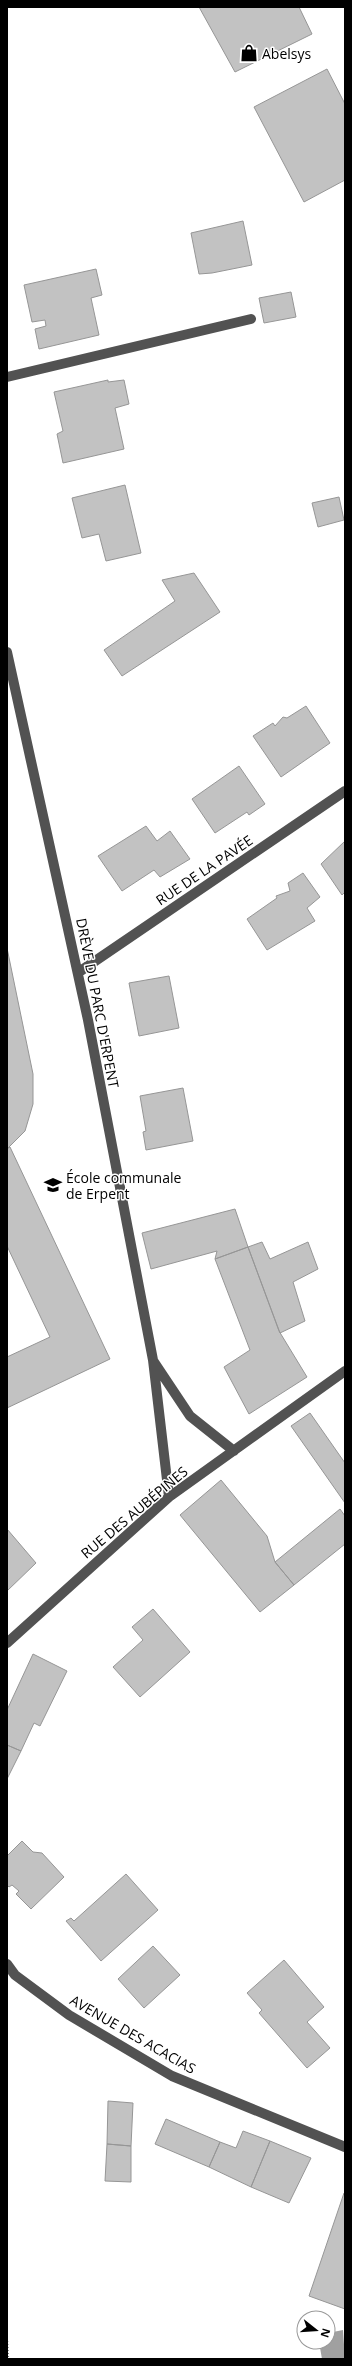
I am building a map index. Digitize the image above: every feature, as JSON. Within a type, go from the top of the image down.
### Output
[{"type":"street","points":[[7,377],[251,318]]},
{"type":"street","name":"DRÈVE DU PARC D'ERPENT","points":[[7,652],[79,972],[153,1360],[169,1497]]},
{"type":"street","name":"RUE DE LA PAVÉE","points":[[79,972],[345,791]]},
{"type":"street","name":"DRÈVE DU PARC D'ERPENT","points":[[153,1360],[190,1416],[234,1451]]},
{"type":"street","name":"RUE DES AUBÉPINES","points":[[7,1642],[169,1497],[345,1371]]},
{"type":"street","name":"AVENUE DES ACACIAS","points":[[7,1964],[15,1975],[69,2015],[172,2076],[345,2147]]},
{"type":"path","points":[[7,2341],[8,2359]]},
{"type":"shaded area","points":[[343,2330],[345,2359],[322,2359],[320,2350],[336,2350],[336,2331]]},
{"type":"building","name":"Abelsys","points":[[199,7],[299,7],[312,34],[235,72]]},
{"type":"building","points":[[327,69],[345,104],[345,180],[304,202],[254,107]]},
{"type":"building","points":[[243,221],[252,265],[199,274],[191,233]]},
{"type":"building","points":[[96,269],[102,295],[91,298],[99,335],[39,349],[35,329],[46,326],[45,320],[32,322],[24,285]]},
{"type":"building","points":[[291,292],[296,317],[264,323],[259,298]]},
{"type":"building","points":[[108,380],[108,382],[124,380],[129,404],[115,408],[124,449],[63,463],[57,434],[63,431],[54,392]]},
{"type":"building","points":[[125,485],[141,553],[106,561],[99,534],[82,538],[72,498]]},
{"type":"building","points":[[339,497],[344,520],[318,527],[312,503]]},
{"type":"building","points":[[194,573],[220,612],[122,676],[104,650],[175,601],[162,580]]},
{"type":"building","points":[[306,706],[330,743],[281,777],[253,736],[273,723],[275,726],[283,717],[287,718]]},
{"type":"building","points":[[239,766],[265,804],[249,815],[247,812],[215,833],[192,799]]},
{"type":"building","points":[[146,826],[157,841],[170,831],[190,859],[160,877],[154,870],[122,891],[98,856]]},
{"type":"building","points":[[345,841],[345,892],[342,895],[321,864]]},
{"type":"building","points":[[303,873],[320,897],[307,908],[315,921],[267,950],[247,919],[277,898],[276,896],[290,891],[288,883]]},
{"type":"building","points":[[7,948],[33,1074],[33,1104],[25,1131],[7,1149]]},
{"type":"building","points":[[169,976],[179,1028],[139,1036],[129,983]]},
{"type":"building","points":[[183,1088],[193,1141],[146,1150],[143,1132],[146,1131],[140,1096]]},
{"type":"building","points":[[10,1147],[110,1359],[7,1408],[7,1357],[50,1337],[7,1246],[7,1149]]},
{"type":"building","points":[[235,1209],[248,1247],[215,1259],[217,1251],[151,1269],[142,1233]]},
{"type":"building","points":[[262,1242],[270,1259],[308,1242],[318,1269],[293,1282],[305,1321],[280,1333],[248,1247]]},
{"type":"building","points":[[248,1247],[279,1331],[307,1377],[249,1414],[224,1367],[250,1350],[215,1259]]},
{"type":"building","points":[[310,1413],[345,1463],[345,1503],[291,1426]]},
{"type":"building","points":[[221,1480],[267,1536],[275,1562],[294,1585],[260,1612],[180,1515]]},
{"type":"building","points":[[340,1509],[345,1516],[345,1544],[294,1585],[275,1562]]},
{"type":"building","points":[[7,1529],[36,1563],[7,1591]]},
{"type":"building","points":[[153,1609],[190,1652],[140,1697],[113,1667],[143,1640],[132,1627]]},
{"type":"building","points":[[33,1654],[67,1671],[40,1726],[34,1723],[21,1751],[7,1745],[7,1710]]},
{"type":"building","points":[[7,1745],[21,1751],[7,1779]]},
{"type":"building","points":[[22,1841],[33,1852],[42,1853],[64,1877],[31,1909],[16,1894],[19,1891],[12,1885],[9,1887],[7,1885],[7,1856]]},
{"type":"building","points":[[126,1874],[158,1910],[101,1961],[66,1921],[71,1918],[74,1921]]},
{"type":"building","points":[[153,1946],[180,1975],[144,2008],[118,1979]]},
{"type":"building","points":[[284,1960],[324,2007],[307,2022],[330,2048],[307,2068],[259,2013],[262,2010],[247,1993]]},
{"type":"building","points":[[108,2101],[133,2103],[131,2146],[107,2144]]},
{"type":"building","points":[[166,2119],[220,2142],[209,2167],[155,2144]]},
{"type":"building","points":[[243,2131],[270,2141],[251,2187],[209,2167],[220,2142],[236,2148]]},
{"type":"building","points":[[270,2141],[311,2158],[289,2203],[251,2187]]},
{"type":"building","points":[[107,2144],[131,2146],[131,2182],[105,2181]]},
{"type":"building","points":[[344,2193],[345,2194],[345,2309],[309,2296]]},
{"type":"place","name":"Abelsys","points":[[249,53]]},
{"type":"place","name":"École communale de Erpent","points":[[53,1185]]}]
